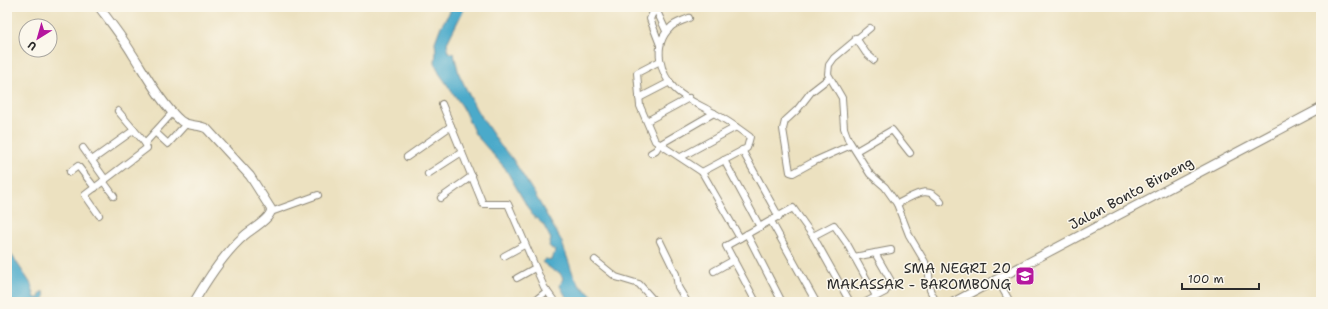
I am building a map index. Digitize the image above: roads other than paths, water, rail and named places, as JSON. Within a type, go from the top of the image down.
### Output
[{"type":"street","points":[[99,7],[152,85],[173,112],[186,124],[207,129],[255,182],[269,205],[271,212]]},
{"type":"street","points":[[655,8],[666,32]]},
{"type":"street","points":[[655,8],[650,18],[660,45],[660,61],[670,82],[676,89],[689,98],[750,137],[746,148],[702,172]]},
{"type":"street","points":[[660,45],[666,32],[671,26],[688,18]]},
{"type":"street","points":[[870,28],[856,38],[831,61],[827,71],[829,78],[842,98],[844,128],[852,145],[870,174],[885,187],[897,204],[909,235],[925,262],[929,274],[930,290],[936,302]]},
{"type":"street","points":[[856,38],[866,53],[874,60]]},
{"type":"street","points":[[660,61],[637,73],[640,106],[655,141],[702,172],[740,238]]},
{"type":"street","points":[[829,78],[810,92],[797,110],[783,123],[790,172],[793,173],[814,161],[852,145]]},
{"type":"street","points":[[639,98],[670,82]]},
{"type":"street","points":[[647,121],[689,98]]},
{"type":"street","points":[[442,104],[483,204],[508,204],[535,268],[547,291],[555,302]]},
{"type":"street","name":"Jalan Bonto Biraeng","points":[[954,302],[1321,108]]},
{"type":"street","points":[[99,215],[85,195],[147,148],[145,143],[118,111]]},
{"type":"street","points":[[145,143],[173,112]]},
{"type":"street","points":[[650,153],[656,150],[659,145],[714,113]]},
{"type":"street","points":[[155,132],[168,144],[186,124]]},
{"type":"street","points":[[407,157],[451,126]]},
{"type":"street","points":[[681,157],[736,127]]},
{"type":"street","points":[[92,160],[134,130]]},
{"type":"street","points":[[856,151],[892,130],[910,153]]},
{"type":"street","points":[[84,148],[114,196]]},
{"type":"street","points":[[742,150],[779,217]]},
{"type":"street","points":[[428,174],[462,152]]},
{"type":"street","points":[[724,160],[760,227]]},
{"type":"street","points":[[70,172],[78,166],[94,188]]},
{"type":"street","points":[[441,198],[472,176]]},
{"type":"street","points":[[897,204],[926,191],[934,193],[940,202]]},
{"type":"street","points":[[194,302],[224,257],[240,240],[271,212],[318,195]]},
{"type":"street","points":[[756,302],[726,246],[793,208],[813,236],[850,302]]},
{"type":"street","points":[[771,221],[816,302]]},
{"type":"street","points":[[813,236],[834,225],[876,296]]},
{"type":"street","points":[[746,234],[782,302]]},
{"type":"street","points":[[660,241],[676,274],[678,286],[687,302]]},
{"type":"street","points":[[504,256],[524,245]]},
{"type":"street","points":[[854,257],[891,250]]},
{"type":"street","points":[[866,302],[885,292],[891,281],[875,253]]},
{"type":"street","points":[[595,260],[616,277],[639,284],[655,302]]},
{"type":"street","points":[[714,271],[734,260]]},
{"type":"street","points":[[517,278],[535,268]]},
{"type":"street","points":[[997,279],[1010,302]]},
{"type":"street","points":[[533,302],[547,291]]},
{"type":"water","points":[[450,7],[465,7],[447,43],[449,53],[454,54],[459,74],[476,109],[500,145],[512,158],[534,193],[561,240],[573,274],[580,286],[600,302],[569,302],[560,286],[563,278],[559,272],[554,271],[542,262],[545,259],[552,260],[555,251],[549,246],[551,239],[543,224],[532,215],[505,168],[475,134],[462,106],[439,73],[435,63],[435,42],[441,26],[450,12]]},
{"type":"water","points":[[7,248],[31,284],[35,298],[39,298],[41,292],[44,292],[45,297],[41,302],[7,302]]},
{"type":"place","name":"SMA NEGRI 20 MAKASSAR - BAROMBONG","points":[[1025,276]]}]
